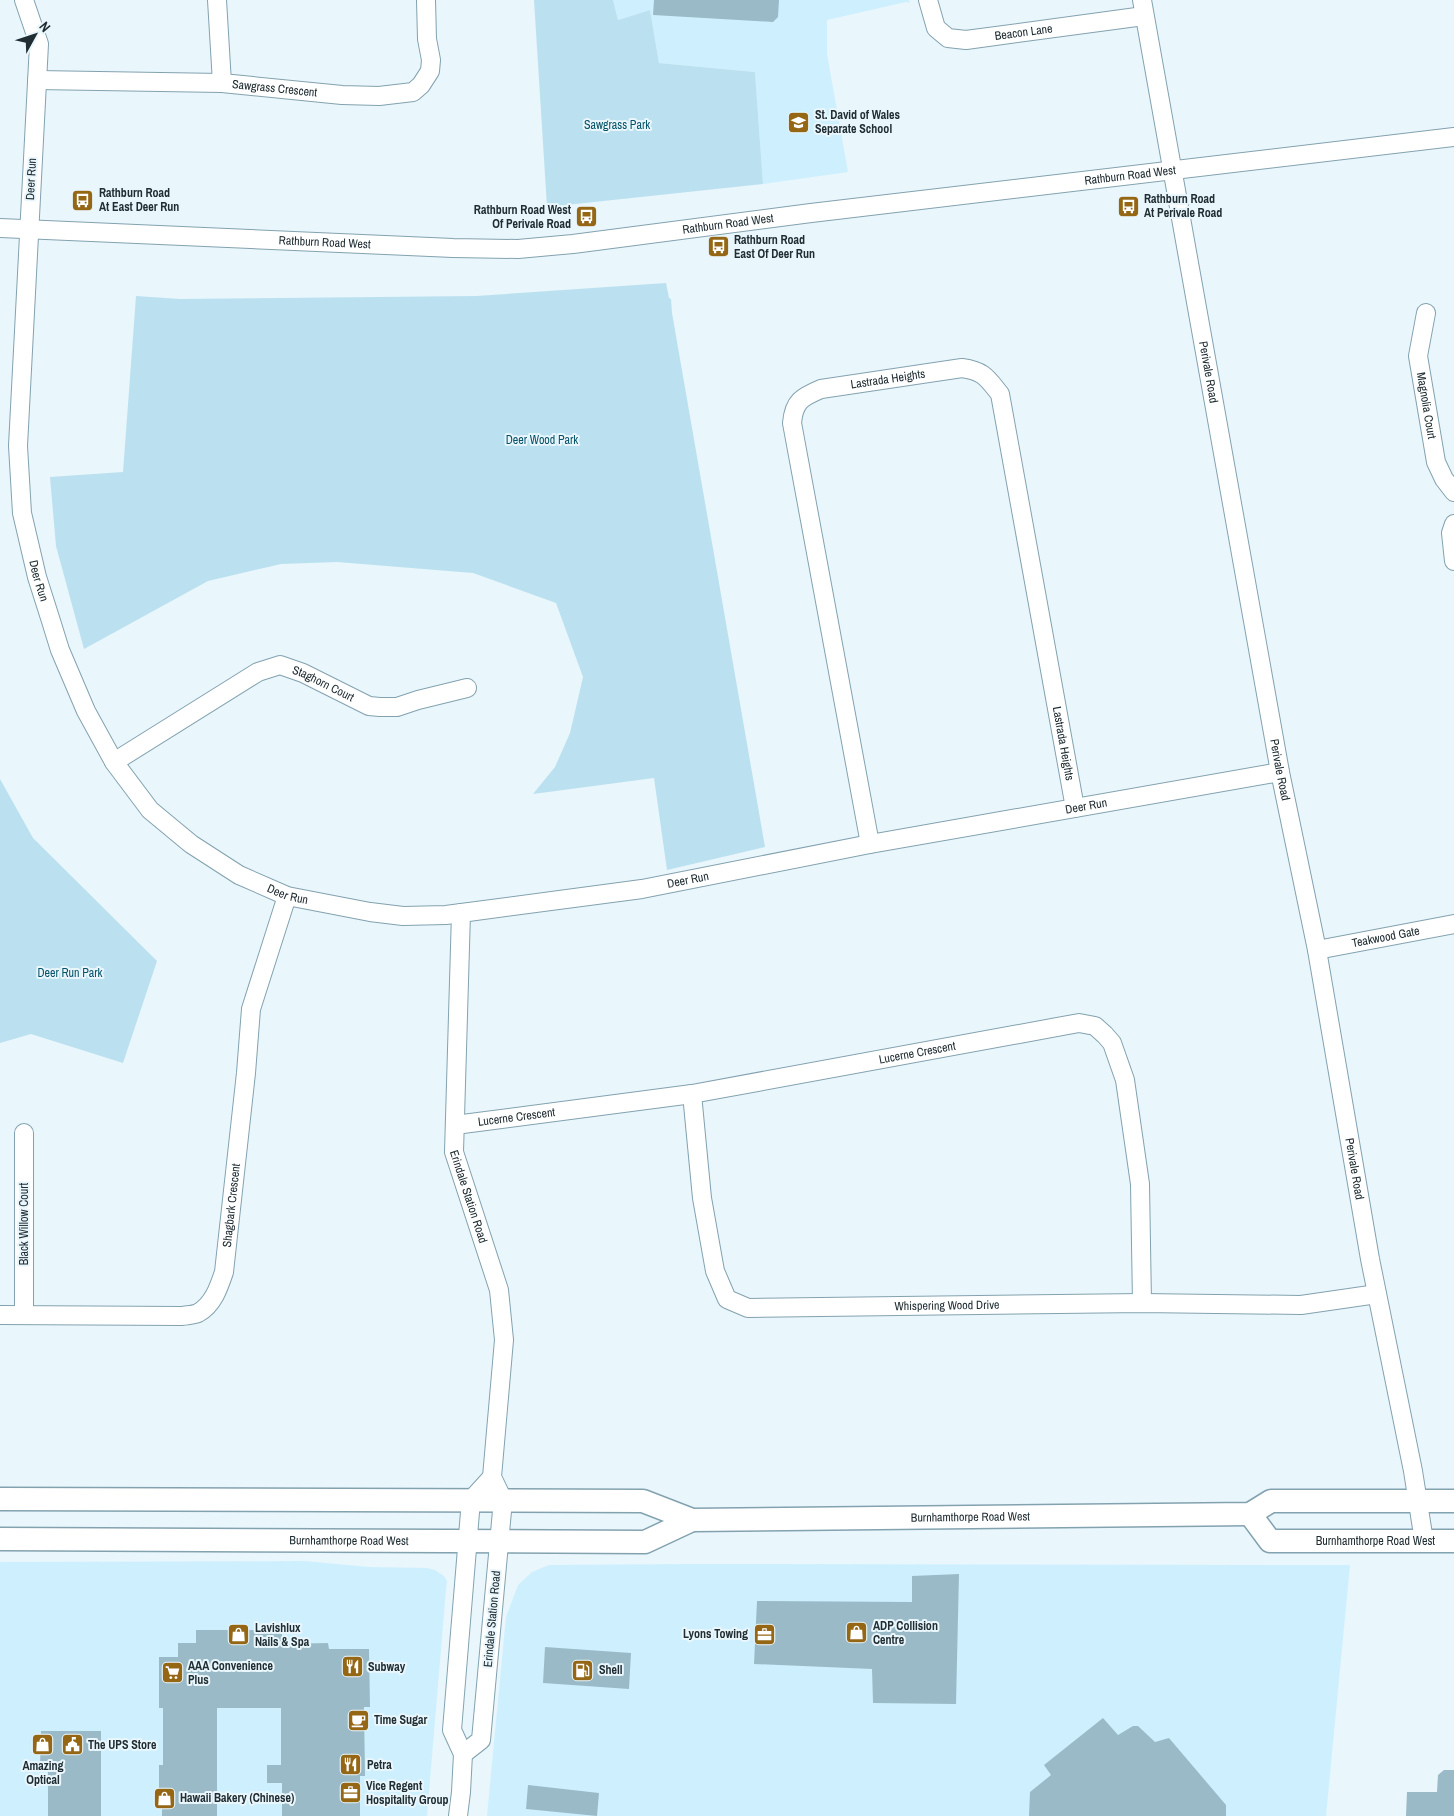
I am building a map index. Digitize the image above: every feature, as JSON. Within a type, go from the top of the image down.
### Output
[{"type":"main road","name":"Burnhamthorpe Road West","points":[[0,1499],[643,1501],[692,1520],[1250,1514],[1270,1541],[1454,1541]]},
{"type":"main road","points":[[1250,1514],[1271,1501],[1454,1501]]},
{"type":"main road","name":"Burnhamthorpe Road West","points":[[0,1539],[299,1540],[468,1543],[645,1542],[692,1520]]},
{"type":"street","name":"Deer Run","points":[[24,0],[39,44],[18,446],[22,513],[38,577],[60,650],[86,712],[114,762],[150,810],[191,844],[239,875],[287,896],[336,907],[403,916],[446,915],[642,889],[870,844],[1280,772]]},
{"type":"street","points":[[217,0],[222,83]]},
{"type":"street","name":"Sawgrass Crescent","points":[[37,80],[222,83],[342,95],[379,96],[413,92],[421,85],[430,71],[431,60],[427,39],[426,0]]},
{"type":"street","name":"Beacon Lane","points":[[928,0],[936,28],[948,38],[966,40],[1143,8]]},
{"type":"street","name":"Perivale Road","points":[[1143,8],[1280,772],[1317,950],[1377,1294],[1412,1465],[1424,1540]]},
{"type":"street","name":"Rathburn Road West","points":[[0,228],[453,248],[518,249],[573,244],[802,214],[1454,137]]},
{"type":"street","name":"Magnolia Court","points":[[1426,313],[1418,356],[1436,462],[1444,479],[1454,492]]},
{"type":"street","name":"Lastrada Heights","points":[[870,844],[792,423],[794,408],[804,396],[821,389],[962,368],[977,370],[1000,394],[1075,808]]},
{"type":"street","points":[[1454,524],[1451,533],[1454,561]]},
{"type":"street","name":"Staghorn Court","points":[[114,762],[258,672],[280,665],[302,673],[370,706],[397,707],[467,688]]},
{"type":"street","name":"Shagbark Crescent","points":[[0,1314],[182,1316],[197,1314],[208,1306],[218,1290],[224,1272],[246,1073],[251,1009],[287,896]]},
{"type":"street","name":"Erindale Station Road","points":[[460,913],[454,1152],[489,1257],[500,1298],[504,1340],[492,1477]]},
{"type":"street","name":"Teakwood Gate","points":[[1317,950],[1454,924]]},
{"type":"street","name":"Lucerne Crescent","points":[[455,1125],[692,1094],[1079,1023],[1095,1026],[1112,1043],[1125,1080],[1140,1184],[1142,1303]]},
{"type":"street","name":"Whispering Wood Drive","points":[[692,1094],[704,1207],[715,1272],[727,1298],[748,1308],[1142,1303],[1265,1306],[1301,1305],[1377,1294]]},
{"type":"street","name":"Black Willow Court","points":[[24,1133],[24,1314]]},
{"type":"street","points":[[458,1816],[462,1792],[463,1754],[452,1730],[471,1500],[492,1477],[503,1500]]},
{"type":"street","name":"Erindale Station Road","points":[[463,1754],[481,1740],[503,1500]]},
{"type":"shaded area","name":"St. David of Wales Separate School","points":[[613,0],[909,0],[910,3],[906,2],[827,20],[827,54],[848,172],[763,184],[755,72],[659,63],[650,10],[618,20]]},
{"type":"shaded area","points":[[304,1561],[369,1567],[427,1568],[435,1570],[444,1576],[447,1581],[427,1816],[0,1816],[0,1562]]},
{"type":"shaded area","points":[[549,1565],[1350,1565],[1326,1816],[487,1816],[506,1617],[518,1585],[532,1572]]},
{"type":"green space","name":"Sawgrass Park","points":[[534,0],[613,0],[618,20],[650,10],[659,63],[755,72],[763,184],[547,207]]},
{"type":"green space","name":"Deer Wood Park","points":[[666,283],[669,298],[671,299],[765,847],[667,870],[654,778],[533,794],[555,767],[570,733],[583,677],[556,603],[473,573],[337,562],[281,564],[208,581],[84,649],[56,546],[50,477],[123,472],[136,296],[180,299],[476,296]]},
{"type":"green space","name":"Deer Run Park","points":[[0,779],[33,838],[157,961],[123,1063],[31,1034],[0,1043]]},
{"type":"building","points":[[654,0],[779,0],[778,17],[773,22],[653,15]]},
{"type":"building","name":"ADP Collision Centre","points":[[959,1574],[956,1704],[873,1703],[872,1669],[754,1664],[757,1601],[912,1602],[912,1576]]},
{"type":"building","points":[[196,1630],[282,1630],[282,1644],[328,1643],[329,1649],[369,1649],[370,1707],[364,1707],[365,1776],[360,1776],[360,1816],[282,1816],[282,1783],[267,1783],[267,1765],[281,1765],[281,1708],[217,1708],[217,1816],[162,1816],[162,1807],[159,1807],[159,1765],[163,1765],[163,1708],[159,1708],[159,1657],[178,1657],[178,1643],[196,1643]]},
{"type":"building","points":[[545,1647],[631,1653],[629,1689],[543,1683]]},
{"type":"building","points":[[1103,1718],[1118,1735],[1133,1726],[1138,1726],[1155,1742],[1169,1738],[1226,1805],[1226,1816],[1029,1816],[1030,1792],[1051,1775],[1044,1765]]},
{"type":"building","points":[[41,1731],[101,1731],[101,1816],[48,1816],[48,1771],[40,1766]]},
{"type":"building","points":[[1444,1770],[1454,1770],[1454,1816],[1406,1816],[1407,1792],[1437,1792],[1438,1775]]},
{"type":"building","points":[[528,1785],[599,1793],[597,1816],[526,1809]]},
{"type":"place","name":"St. David of Wales Separate School","points":[[799,122]]},
{"type":"place","name":"Rathburn Road At East Deer Run","points":[[83,200]]},
{"type":"place","name":"Rathburn Road At Perivale Road","points":[[1128,206]]},
{"type":"place","name":"Rathburn Road West Of Perivale Road","points":[[587,217]]},
{"type":"place","name":"Rathburn Road East Of Deer Run","points":[[718,247]]},
{"type":"place","name":"ADP Collision Centre","points":[[857,1633]]},
{"type":"place","name":"Lyons Towing","points":[[764,1634]]},
{"type":"place","name":"Lavishlux Nails & Spa","points":[[239,1635]]},
{"type":"place","name":"Subway","points":[[352,1667]]},
{"type":"place","name":"Shell","points":[[583,1670]]},
{"type":"place","name":"AAA Convenience Plus","points":[[172,1673]]},
{"type":"place","name":"Time Sugar","points":[[358,1720]]},
{"type":"place","name":"Amazing Optical","points":[[43,1745]]},
{"type":"place","name":"The UPS Store","points":[[72,1745]]},
{"type":"place","name":"Petra","points":[[351,1765]]},
{"type":"place","name":"Vice Regent Hospitality Group","points":[[350,1793]]},
{"type":"place","name":"Hawaii Bakery (Chinese)","points":[[164,1798]]}]
